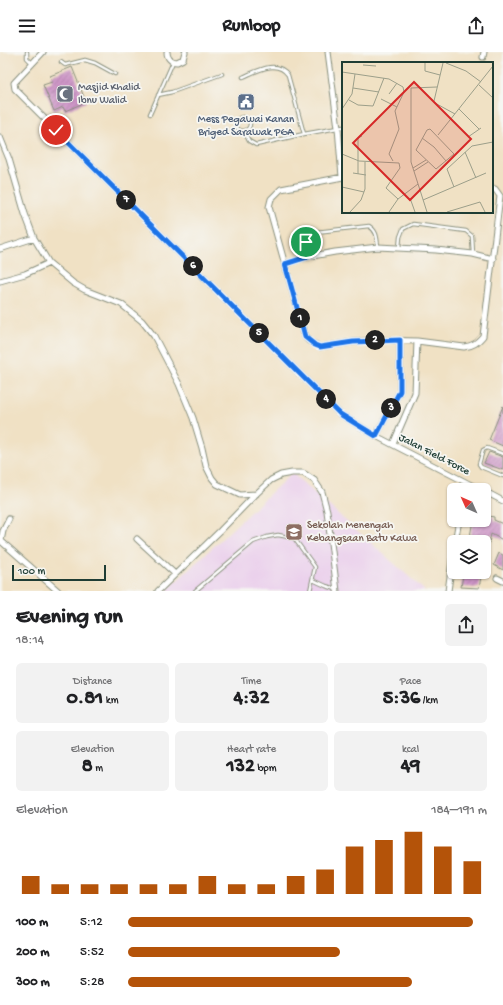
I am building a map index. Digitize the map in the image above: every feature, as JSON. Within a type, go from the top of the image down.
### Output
[{"type":"street","points":[[32,62],[43,52]]},
{"type":"street","points":[[167,52],[168,57],[173,62],[183,59],[185,52]]},
{"type":"street","points":[[330,52],[341,128],[342,177],[281,189],[271,199],[269,206],[305,337],[309,341],[320,347],[353,342],[400,340],[464,347],[477,343],[483,336],[500,196],[493,188]]},
{"type":"street","name":"Jalan Field Force","points":[[32,62],[14,83],[15,89],[340,414],[376,436],[467,483]]},
{"type":"street","points":[[0,137],[34,238],[49,263],[73,283],[85,290],[121,304],[142,321],[154,336],[178,384],[193,418],[206,466],[212,478],[217,484],[240,495],[256,494]]},
{"type":"street","points":[[0,249],[34,238]]},
{"type":"street","points":[[285,264],[307,257],[378,247],[472,254],[493,259]]},
{"type":"street","points":[[0,281],[25,274],[49,263]]},
{"type":"street","points":[[376,436],[400,391],[400,340]]},
{"type":"street","points":[[393,444],[415,393],[416,341]]},
{"type":"street","points":[[158,591],[271,480],[281,475],[292,473],[303,473],[314,480],[322,492],[327,511],[337,590]]},
{"type":"street","name":"Jalan Field Force","points":[[491,495],[503,501]]},
{"type":"street","points":[[10,519],[2,532],[1,541],[58,591]]},
{"type":"street","points":[[138,539],[175,574]]},
{"type":"street","points":[[497,578],[503,581]]},
{"type":"street","points":[[448,591],[450,579]]},
{"type":"lane","points":[[27,52],[27,58],[32,62]]},
{"type":"lane","points":[[61,62],[65,65],[85,60],[115,74]]},
{"type":"lane","points":[[150,114],[173,62]]},
{"type":"lane","points":[[243,76],[272,66],[284,70],[288,75],[304,134]]},
{"type":"lane","points":[[158,95],[172,92],[222,74]]},
{"type":"lane","points":[[240,117],[246,118],[249,123],[248,128],[244,130],[238,129],[236,126],[237,120],[240,117]]},
{"type":"lane","points":[[244,130],[249,141],[256,145],[304,134],[341,128]]},
{"type":"lane","points":[[399,248],[400,237],[403,229],[413,224],[466,231],[472,236],[472,254]]},
{"type":"lane","points":[[307,257],[306,242],[308,236],[316,232],[369,226],[374,229],[377,234],[378,247]]},
{"type":"lane","points":[[503,454],[486,448],[483,450],[479,464],[481,467],[503,476]]},
{"type":"lane","points":[[195,591],[253,542],[278,535],[294,538],[315,567],[310,591]]},
{"type":"lane","points":[[313,580],[337,590]]},
{"type":"shaded area","name":"Sekolah Menengah Kebangsaan Batu Kawa","points":[[292,473],[425,591],[166,591]]},
{"type":"building","name":"Masjid Khalid Ibnu Walid","points":[[72,67],[86,102],[65,111],[63,107],[54,111],[43,85],[52,82],[50,76]]},
{"type":"building","points":[[503,406],[503,446],[489,440]]},
{"type":"building","points":[[489,452],[503,457],[503,470],[484,463]]},
{"type":"building","points":[[491,516],[494,517],[494,520],[503,524],[503,540],[491,534],[470,535],[472,527],[491,527]]},
{"type":"building","points":[[499,553],[503,555],[503,570],[494,565]]},
{"type":"building","points":[[462,579],[481,579],[479,588],[461,587]]},
{"type":"place","name":"Masjid Khalid Ibnu Walid","points":[[65,94]]},
{"type":"place","name":"Mess Pegawai Kanan Briged Sarawak PGA","points":[[246,102]]},
{"type":"place","name":"Sekolah Menengah Kebangsaan Batu Kawa","points":[[294,532]]},
{"type":"route","points":[[56,130],[340,414],[376,436],[400,391],[400,340],[375,340],[320,347],[305,337],[285,264],[307,257],[306,242]]}]
